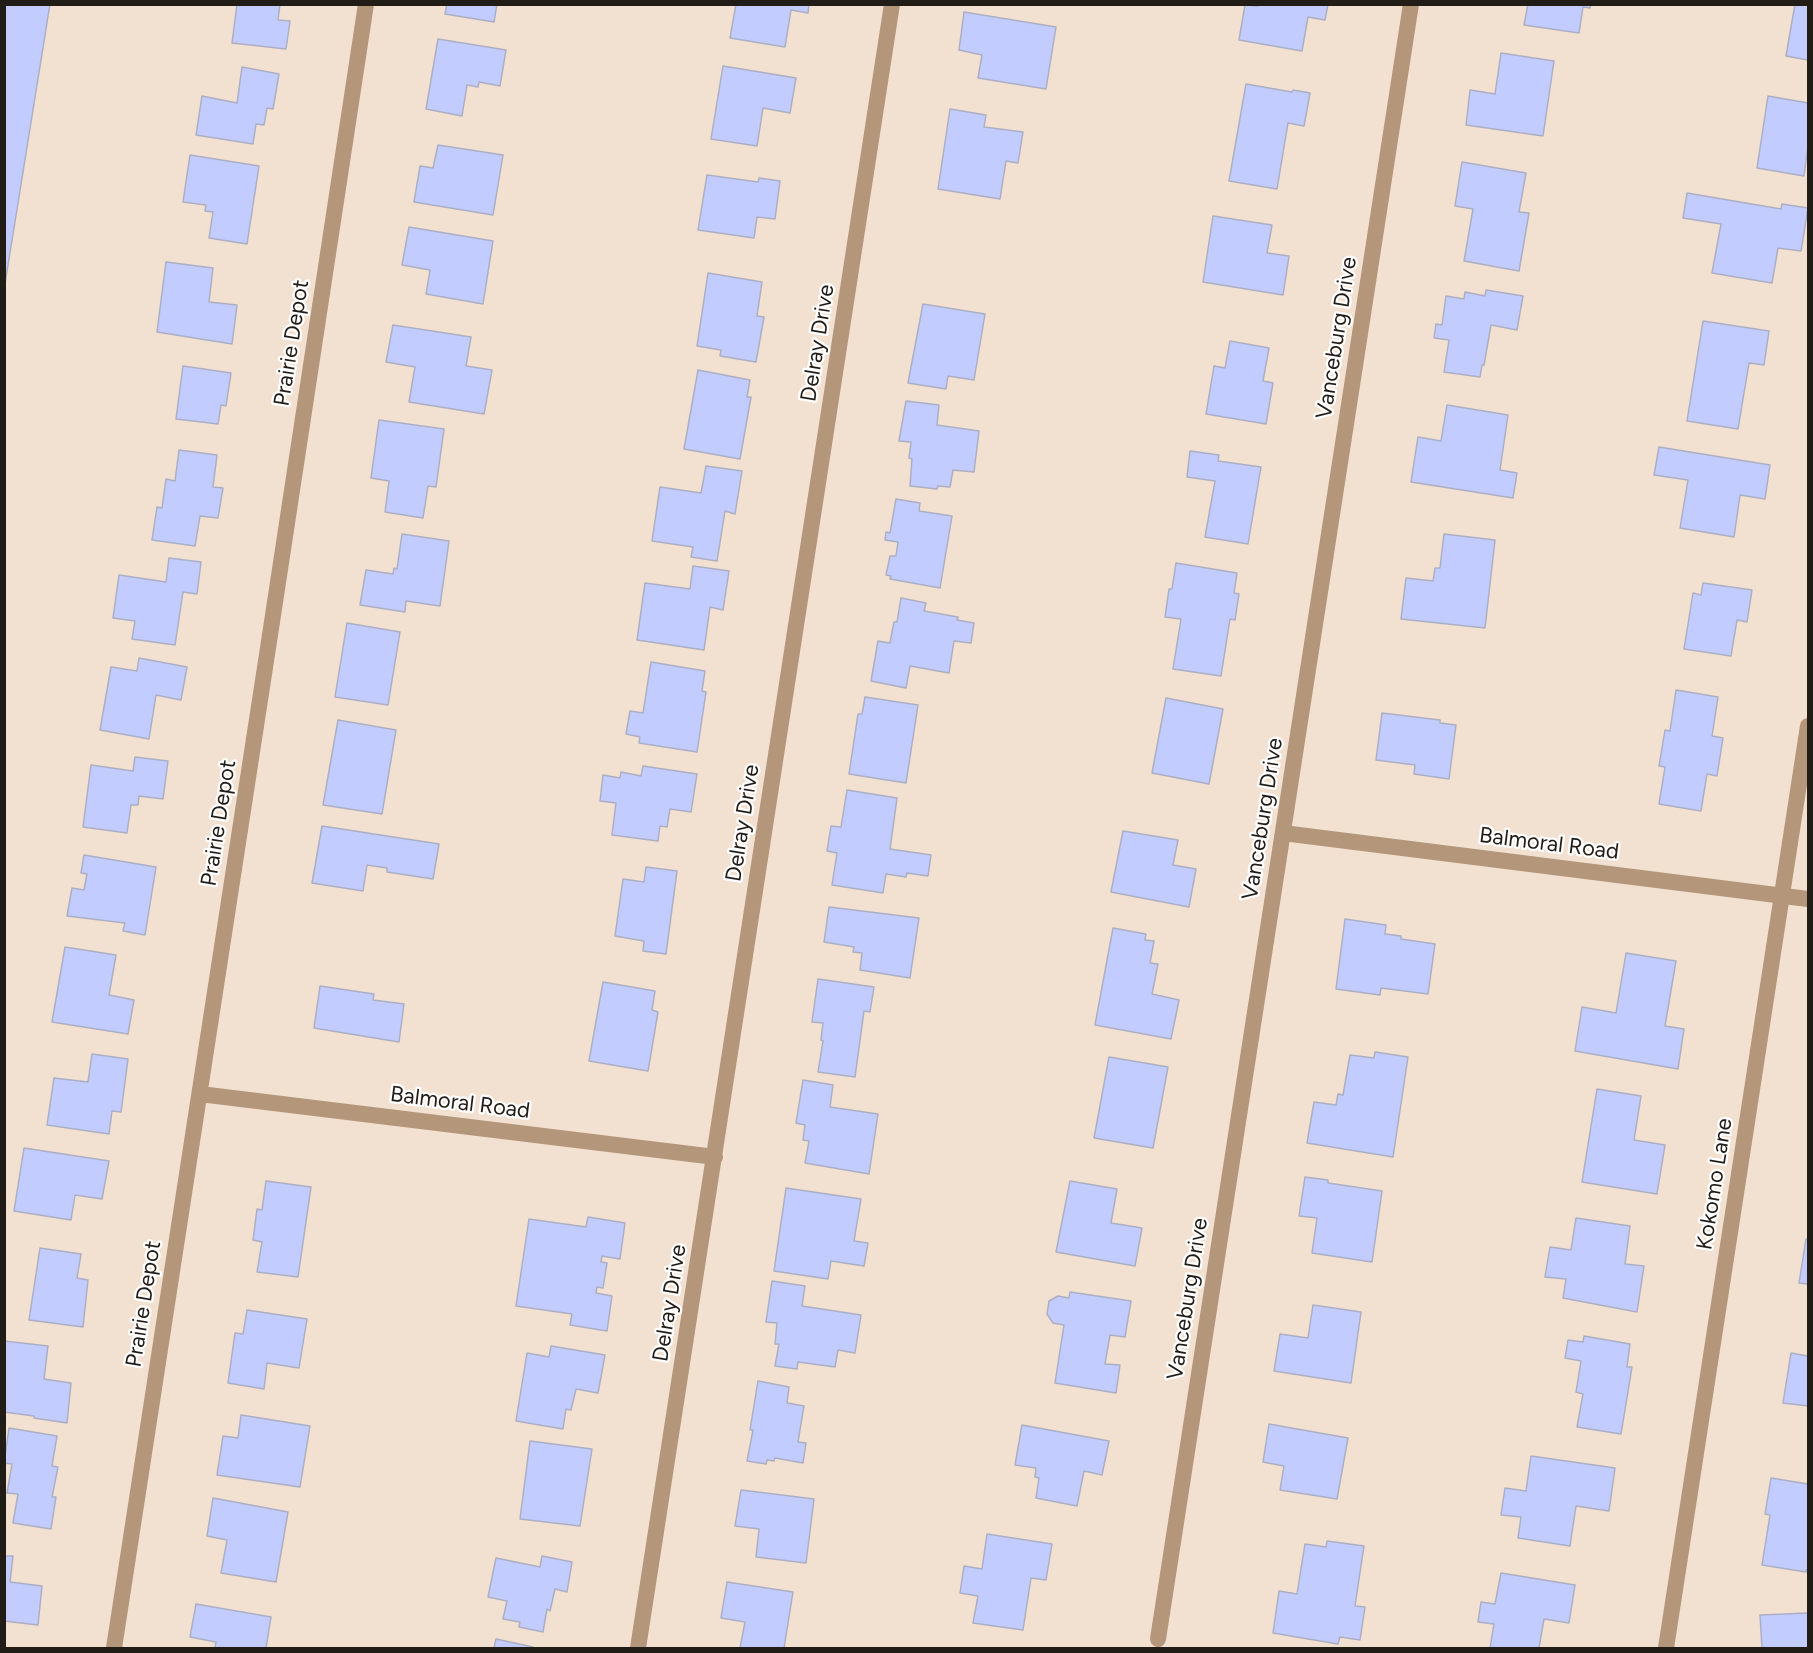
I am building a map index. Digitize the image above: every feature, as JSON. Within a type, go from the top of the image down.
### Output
[{"type":"street","name":"Prairie Depot","points":[[114,1648],[366,4]]},
{"type":"street","name":"Delray Drive","points":[[638,1648],[892,4]]},
{"type":"street","name":"Vanceburg Drive","points":[[1158,1639],[1411,4]]},
{"type":"street","name":"Kokomo Lane","points":[[1666,1648],[1809,726]]},
{"type":"street","name":"Balmoral Road","points":[[1283,833],[1809,899]]},
{"type":"street","name":"Balmoral Road","points":[[200,1094],[715,1157]]},
{"type":"building","points":[[4,4],[50,4],[4,290]]},
{"type":"building","points":[[237,4],[280,4],[278,20],[290,21],[286,49],[232,43]]},
{"type":"building","points":[[447,4],[497,4],[494,22],[445,14]]},
{"type":"building","points":[[736,4],[809,4],[808,13],[791,10],[785,47],[730,38]]},
{"type":"building","points":[[1258,4],[1328,4],[1325,20],[1308,17],[1302,51],[1239,40],[1245,5],[1258,6]]},
{"type":"building","points":[[1528,4],[1591,4],[1590,8],[1583,7],[1579,33],[1524,25]]},
{"type":"building","points":[[1795,4],[1808,4],[1808,60],[1786,56]]},
{"type":"building","points":[[964,12],[1056,27],[1046,89],[978,78],[982,55],[959,50]]},
{"type":"building","points":[[438,39],[506,50],[500,86],[479,82],[478,87],[467,85],[462,116],[426,109]]},
{"type":"building","points":[[1501,53],[1554,61],[1543,136],[1466,125],[1470,90],[1495,94]]},
{"type":"building","points":[[723,66],[796,78],[790,113],[763,108],[757,146],[711,139]]},
{"type":"building","points":[[242,67],[279,74],[273,109],[267,108],[264,125],[256,124],[253,144],[196,135],[202,96],[237,103]]},
{"type":"building","points":[[1246,84],[1310,93],[1304,126],[1288,123],[1277,189],[1229,181]]},
{"type":"building","points":[[1768,96],[1808,103],[1808,146],[1804,176],[1757,168]]},
{"type":"building","points":[[950,109],[986,115],[984,127],[1023,132],[1018,163],[1006,161],[1000,199],[938,189]]},
{"type":"building","points":[[438,145],[503,155],[493,215],[414,202],[420,166],[433,168]]},
{"type":"building","points":[[190,155],[259,166],[247,244],[209,238],[213,212],[205,211],[206,205],[183,202]]},
{"type":"building","points":[[1462,162],[1526,173],[1519,212],[1529,213],[1519,271],[1464,261],[1473,209],[1455,206]]},
{"type":"building","points":[[707,175],[758,182],[759,178],[780,181],[775,219],[757,217],[754,238],[698,230]]},
{"type":"building","points":[[1687,193],[1781,209],[1782,204],[1808,208],[1801,251],[1778,248],[1772,283],[1712,273],[1721,224],[1683,218]]},
{"type":"building","points":[[1213,216],[1272,225],[1267,253],[1289,256],[1283,295],[1203,282]]},
{"type":"building","points":[[409,227],[493,241],[483,304],[426,294],[430,270],[402,265]]},
{"type":"building","points":[[166,262],[213,268],[209,302],[237,305],[232,344],[157,332]]},
{"type":"building","points":[[708,273],[762,282],[757,316],[764,317],[756,362],[720,356],[721,350],[697,346]]},
{"type":"building","points":[[1486,290],[1523,296],[1517,330],[1491,325],[1480,377],[1444,372],[1449,340],[1434,338],[1436,324],[1442,325],[1446,296],[1464,299],[1465,292],[1485,296]]},
{"type":"building","points":[[923,304],[985,314],[974,380],[948,376],[946,389],[908,383]]},
{"type":"building","points":[[1703,321],[1769,331],[1764,365],[1749,363],[1738,429],[1687,421]]},
{"type":"building","points":[[393,325],[471,337],[466,366],[492,370],[484,414],[409,402],[415,367],[386,362]]},
{"type":"building","points":[[1230,341],[1269,348],[1263,381],[1273,383],[1266,424],[1206,414],[1214,366],[1225,368]]},
{"type":"building","points":[[183,366],[231,373],[226,406],[221,405],[218,424],[176,419]]},
{"type":"building","points":[[698,370],[750,380],[747,397],[751,397],[740,459],[684,449]]},
{"type":"building","points":[[906,401],[939,405],[937,425],[979,431],[974,472],[953,470],[950,487],[938,486],[937,489],[910,486],[911,442],[899,441]]},
{"type":"building","points":[[1447,405],[1508,415],[1500,470],[1517,473],[1513,498],[1411,482],[1418,437],[1441,441]]},
{"type":"building","points":[[379,420],[444,429],[436,487],[428,486],[423,518],[385,512],[389,481],[371,478]]},
{"type":"building","points":[[1659,447],[1770,465],[1765,499],[1740,495],[1734,537],[1680,528],[1688,480],[1654,475]]},
{"type":"building","points":[[179,450],[217,455],[213,487],[223,488],[218,518],[200,516],[195,546],[152,540],[157,507],[162,508],[166,479],[175,481]]},
{"type":"building","points":[[1190,451],[1219,455],[1218,461],[1261,467],[1248,544],[1205,537],[1215,481],[1187,477]]},
{"type":"building","points":[[706,466],[742,471],[735,514],[725,511],[717,561],[691,557],[693,547],[652,541],[660,487],[701,493]]},
{"type":"building","points":[[896,499],[920,503],[919,511],[952,516],[940,588],[890,579],[891,576],[886,575],[890,556],[896,556],[898,542],[885,540],[886,532],[890,533]]},
{"type":"building","points":[[402,534],[449,541],[440,606],[406,601],[405,612],[360,605],[366,570],[393,574],[394,568],[397,569]]},
{"type":"building","points":[[1444,534],[1495,540],[1485,628],[1401,619],[1406,578],[1433,581],[1435,568],[1440,568]]},
{"type":"building","points":[[169,558],[201,562],[197,594],[183,592],[175,645],[132,639],[135,621],[113,618],[119,575],[166,582]]},
{"type":"building","points":[[1176,563],[1237,573],[1234,593],[1239,594],[1235,620],[1230,619],[1221,676],[1173,669],[1181,619],[1165,617]]},
{"type":"building","points":[[693,566],[729,571],[723,610],[710,607],[704,650],[637,640],[645,583],[690,589]]},
{"type":"building","points":[[1703,583],[1752,590],[1747,622],[1737,620],[1731,656],[1684,649],[1693,593],[1701,595]]},
{"type":"building","points":[[901,598],[926,603],[924,611],[958,617],[957,620],[974,623],[971,643],[954,641],[949,673],[910,666],[906,688],[871,681],[878,641],[890,643],[894,622],[897,622]]},
{"type":"building","points":[[347,623],[400,632],[388,705],[335,697]]},
{"type":"building","points":[[139,658],[187,667],[181,700],[156,695],[149,739],[100,730],[111,667],[137,671]]},
{"type":"building","points":[[651,662],[705,671],[702,691],[706,692],[697,752],[639,743],[640,737],[626,734],[630,711],[643,713]]},
{"type":"building","points":[[1676,690],[1718,697],[1712,736],[1723,738],[1717,776],[1707,774],[1701,811],[1659,804],[1665,767],[1659,766],[1665,730],[1670,731]]},
{"type":"building","points":[[865,697],[918,705],[906,783],[849,774],[858,714],[862,714]]},
{"type":"building","points":[[1166,698],[1223,709],[1209,784],[1152,773]]},
{"type":"building","points":[[1382,713],[1440,720],[1440,723],[1456,725],[1449,779],[1414,774],[1415,765],[1376,760]]},
{"type":"building","points":[[338,720],[396,730],[382,814],[323,805]]},
{"type":"building","points":[[135,757],[168,761],[163,799],[139,796],[138,805],[131,805],[127,833],[83,827],[91,765],[133,771]]},
{"type":"building","points":[[643,766],[697,774],[691,812],[670,809],[667,827],[660,826],[658,841],[612,835],[616,803],[600,801],[603,775],[620,778],[621,772],[641,776]]},
{"type":"building","points":[[847,790],[897,798],[890,849],[931,855],[928,876],[907,873],[906,877],[886,874],[883,893],[832,885],[837,853],[827,851],[831,826],[841,827]]},
{"type":"building","points":[[322,826],[439,844],[433,879],[387,872],[387,868],[367,865],[363,891],[312,883]]},
{"type":"building","points":[[1123,831],[1178,840],[1173,865],[1196,869],[1189,907],[1111,892]]},
{"type":"building","points":[[84,855],[156,867],[145,935],[123,931],[125,923],[67,916],[72,888],[84,890],[87,874],[81,873]]},
{"type":"building","points":[[646,867],[677,871],[666,954],[643,951],[644,941],[615,936],[623,879],[644,882]]},
{"type":"building","points":[[829,907],[919,918],[910,978],[860,970],[862,953],[853,952],[854,947],[824,942]]},
{"type":"building","points":[[1345,919],[1386,925],[1385,934],[1435,944],[1428,994],[1381,988],[1380,995],[1336,989]]},
{"type":"building","points":[[1113,928],[1146,934],[1145,940],[1154,941],[1150,963],[1158,964],[1152,994],[1179,1000],[1171,1039],[1095,1025]]},
{"type":"building","points":[[65,947],[116,955],[109,995],[134,1000],[128,1034],[52,1022]]},
{"type":"building","points":[[1626,953],[1676,961],[1665,1026],[1684,1029],[1678,1069],[1575,1051],[1582,1007],[1616,1013]]},
{"type":"building","points":[[818,979],[874,987],[870,1012],[864,1011],[855,1077],[818,1072],[823,1041],[821,1040],[823,1023],[812,1022]]},
{"type":"building","points":[[603,982],[655,991],[652,1010],[658,1012],[648,1071],[589,1061]]},
{"type":"building","points":[[320,986],[374,994],[373,1000],[404,1004],[399,1042],[314,1028]]},
{"type":"building","points":[[1375,1052],[1408,1057],[1393,1157],[1307,1143],[1314,1102],[1336,1105],[1338,1094],[1343,1095],[1350,1055],[1374,1058]]},
{"type":"building","points":[[92,1054],[128,1059],[121,1112],[112,1111],[109,1134],[47,1125],[54,1078],[88,1082]]},
{"type":"building","points":[[1109,1057],[1168,1067],[1153,1148],[1094,1138]]},
{"type":"building","points":[[803,1080],[833,1085],[830,1107],[878,1114],[869,1174],[805,1163],[809,1141],[803,1140],[805,1125],[796,1123]]},
{"type":"building","points":[[1597,1089],[1641,1096],[1634,1140],[1665,1145],[1657,1194],[1582,1182]]},
{"type":"building","points":[[24,1148],[109,1161],[102,1199],[75,1195],[71,1220],[14,1211]]},
{"type":"building","points":[[1305,1177],[1382,1191],[1372,1262],[1312,1253],[1317,1218],[1299,1216]]},
{"type":"building","points":[[266,1181],[311,1187],[298,1277],[257,1272],[262,1242],[253,1240],[257,1209],[262,1210]]},
{"type":"building","points":[[1070,1181],[1117,1189],[1111,1223],[1142,1228],[1135,1266],[1056,1252]]},
{"type":"building","points":[[786,1188],[861,1199],[854,1241],[868,1243],[864,1266],[831,1261],[828,1279],[774,1271]]},
{"type":"building","points":[[588,1217],[625,1223],[620,1259],[602,1256],[601,1262],[607,1263],[603,1288],[597,1287],[596,1293],[612,1296],[607,1331],[570,1325],[572,1314],[516,1306],[529,1219],[586,1227]]},
{"type":"building","points":[[1576,1218],[1630,1226],[1625,1264],[1644,1266],[1637,1312],[1563,1298],[1566,1279],[1545,1277],[1550,1247],[1571,1250]]},
{"type":"building","points":[[1806,1239],[1808,1239],[1808,1284],[1799,1283]]},
{"type":"building","points":[[40,1248],[81,1254],[77,1278],[88,1280],[83,1327],[29,1320]]},
{"type":"building","points":[[772,1281],[805,1286],[802,1306],[861,1315],[855,1353],[838,1350],[835,1367],[798,1362],[797,1369],[775,1366],[779,1344],[775,1344],[777,1323],[766,1322]]},
{"type":"building","points":[[1070,1292],[1131,1301],[1125,1337],[1110,1335],[1105,1364],[1120,1365],[1116,1393],[1055,1383],[1064,1325],[1053,1323],[1047,1314],[1049,1301],[1058,1296],[1069,1298]]},
{"type":"building","points":[[1313,1305],[1361,1312],[1351,1383],[1274,1371],[1280,1334],[1308,1338]]},
{"type":"building","points":[[247,1310],[307,1319],[299,1368],[267,1363],[264,1389],[228,1383],[235,1333],[243,1334]]},
{"type":"building","points":[[1584,1336],[1630,1344],[1627,1367],[1632,1367],[1621,1434],[1577,1427],[1583,1394],[1576,1392],[1581,1361],[1565,1358],[1568,1340],[1583,1342]]},
{"type":"building","points":[[4,1341],[48,1346],[44,1379],[71,1383],[67,1423],[4,1412]]},
{"type":"building","points":[[551,1346],[605,1355],[598,1393],[576,1389],[571,1410],[566,1409],[563,1429],[516,1421],[527,1353],[549,1357]]},
{"type":"building","points":[[1791,1353],[1808,1356],[1808,1406],[1783,1403]]},
{"type":"building","points":[[758,1381],[789,1387],[787,1403],[804,1406],[798,1442],[806,1443],[803,1463],[775,1458],[774,1461],[767,1460],[766,1464],[747,1461]]},
{"type":"building","points":[[241,1415],[310,1426],[300,1487],[217,1475],[223,1436],[238,1438]]},
{"type":"building","points":[[1269,1424],[1348,1438],[1337,1499],[1280,1490],[1284,1466],[1263,1462]]},
{"type":"building","points":[[1022,1425],[1109,1441],[1102,1475],[1084,1471],[1077,1506],[1036,1498],[1039,1478],[1035,1477],[1036,1468],[1015,1465]]},
{"type":"building","points":[[9,1428],[57,1436],[52,1466],[58,1467],[52,1497],[56,1497],[51,1529],[13,1523],[18,1494],[7,1493],[12,1464],[4,1463]]},
{"type":"building","points":[[530,1441],[592,1449],[580,1526],[520,1519]]},
{"type":"building","points":[[1531,1456],[1615,1468],[1609,1511],[1576,1506],[1570,1546],[1518,1538],[1521,1517],[1501,1515],[1505,1488],[1526,1491]]},
{"type":"building","points":[[1771,1478],[1808,1484],[1808,1571],[1806,1572],[1762,1565],[1770,1515],[1765,1514]]},
{"type":"building","points":[[741,1490],[814,1499],[806,1563],[756,1557],[759,1529],[735,1526]]},
{"type":"building","points":[[213,1498],[288,1512],[276,1582],[221,1573],[227,1540],[207,1536]]},
{"type":"building","points":[[987,1534],[1052,1544],[1046,1580],[1031,1578],[1023,1630],[973,1623],[978,1596],[960,1593],[964,1566],[982,1569]]},
{"type":"building","points":[[1327,1541],[1364,1546],[1355,1606],[1365,1607],[1360,1640],[1340,1637],[1338,1644],[1273,1633],[1279,1591],[1297,1594],[1305,1544],[1326,1547]]},
{"type":"building","points":[[4,1556],[13,1556],[10,1582],[42,1586],[38,1625],[4,1621]]},
{"type":"building","points":[[542,1556],[572,1562],[567,1592],[555,1589],[550,1611],[547,1609],[543,1632],[519,1627],[520,1622],[503,1619],[507,1601],[488,1597],[496,1558],[540,1567]]},
{"type":"building","points":[[1501,1573],[1575,1585],[1569,1623],[1544,1619],[1539,1648],[1490,1648],[1494,1624],[1478,1622],[1481,1602],[1495,1604]]},
{"type":"building","points":[[727,1582],[793,1592],[784,1648],[740,1648],[745,1622],[721,1618]]},
{"type":"building","points":[[196,1604],[271,1617],[266,1648],[215,1648],[216,1642],[190,1637]]},
{"type":"building","points":[[1808,1613],[1808,1648],[1762,1648],[1760,1615]]},
{"type":"building","points":[[496,1639],[533,1647],[533,1648],[494,1648]]}]
